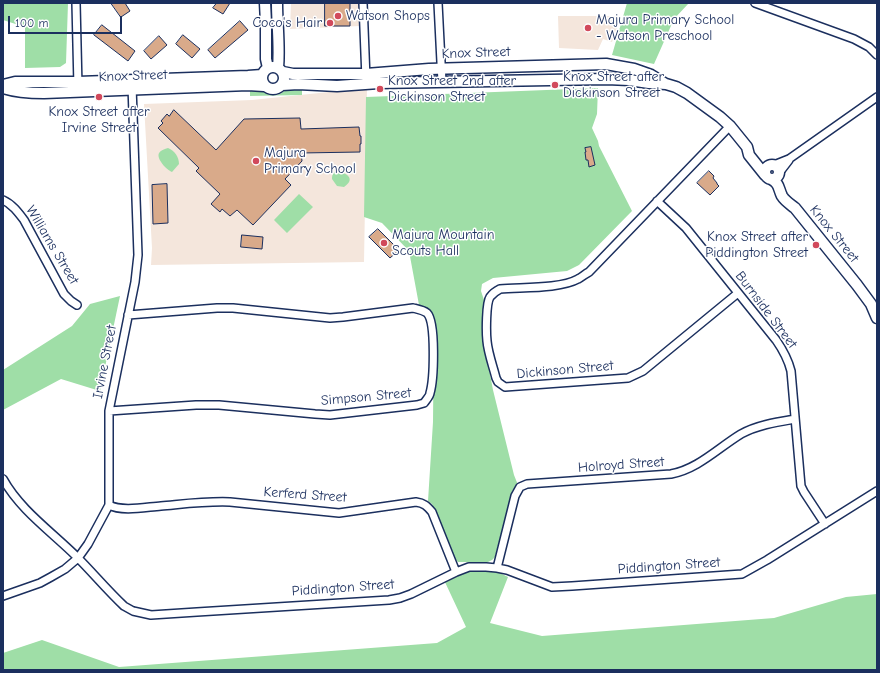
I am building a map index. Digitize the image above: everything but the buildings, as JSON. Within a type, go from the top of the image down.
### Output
[{"type":"street","points":[[76,3],[78,87]]},
{"type":"street","points":[[265,3],[266,59],[273,71],[284,79],[282,86],[273,90],[264,86],[261,80],[273,71],[279,59],[277,3]]},
{"type":"street","points":[[363,3],[366,84]]},
{"type":"street","points":[[438,3],[440,69],[442,82]]},
{"type":"street","points":[[755,3],[854,39],[870,47],[877,55]]},
{"type":"street","name":"Knox Street","points":[[132,85],[248,76],[273,71],[294,74],[366,74],[429,68],[440,69],[606,64],[634,69],[651,75],[666,84]]},
{"type":"street","name":"Knox Street","points":[[282,86],[298,84],[337,86],[442,82],[607,79],[666,84],[676,87],[715,113],[730,126],[747,147],[754,152],[773,172],[791,197],[795,208],[857,284],[871,304],[877,318]]},
{"type":"street","name":"Knox Street","points":[[3,87],[12,91],[28,93],[78,87],[132,85],[264,86]]},
{"type":"street","name":"Irvine Street","points":[[3,596],[51,578],[78,558],[88,544],[109,505],[109,412],[135,282],[138,255],[132,85]]},
{"type":"street","points":[[773,172],[877,97]]},
{"type":"street","name":"Dickinson Street","points":[[730,126],[589,272],[569,283],[500,289],[491,295],[487,316],[487,341],[496,378],[498,382],[505,387],[628,378],[643,371],[738,293]]},
{"type":"street","name":"Williams Street","points":[[3,200],[16,209],[24,220],[64,294],[77,305]]},
{"type":"street","name":"Burnside Street","points":[[658,201],[686,228],[783,350],[791,371],[801,486],[825,524]]},
{"type":"street","name":"Simpson Street","points":[[109,412],[196,405],[219,405],[330,415],[417,405],[424,403],[430,394],[433,356],[432,325],[427,313],[422,310],[413,308],[330,318],[233,308],[128,315]]},
{"type":"street","name":"Holroyd Street","points":[[497,568],[515,496],[520,487],[527,484],[671,474],[681,472],[695,466],[740,435],[750,430],[760,426],[795,419]]},
{"type":"street","name":"Piddington Street","points":[[3,479],[20,504],[78,558],[124,606],[133,611],[151,615],[389,600],[411,594],[456,572],[469,568],[486,567],[507,570],[552,587],[742,574],[877,491]]},
{"type":"street","name":"Kerferd Street","points":[[109,505],[128,508],[230,502],[339,513],[416,502],[423,503],[432,512],[456,572]]},
{"type":"shaded area","name":"Watson Shops","points":[[291,3],[360,3],[360,26],[290,29]]},
{"type":"shaded area","name":"Majura Primary School - Watson Preschool","points":[[558,16],[621,16],[612,42],[603,39],[598,50],[559,48]]},
{"type":"shaded area","name":"Majura Primary School","points":[[367,88],[364,262],[151,265],[152,248],[144,104],[252,100]]},
{"type":"green space","points":[[3,3],[68,3],[66,63],[60,67],[25,68],[25,27],[3,20]]},
{"type":"green space","points":[[627,3],[689,3],[674,19],[654,64],[612,55]]},
{"type":"green space","points":[[302,87],[302,95],[250,96],[250,91],[262,91],[271,95],[276,95],[288,89]]},
{"type":"green space","points":[[598,88],[597,114],[592,128],[599,146],[632,211],[579,265],[567,271],[493,278],[482,284],[481,291],[484,300],[483,337],[493,390],[514,475],[518,485],[512,491],[495,557],[488,562],[458,562],[454,558],[432,504],[428,501],[433,422],[434,316],[427,308],[419,305],[409,251],[382,223],[364,217],[366,97]]},
{"type":"green space","points":[[168,148],[175,153],[179,161],[179,164],[172,172],[162,164],[158,155],[161,151]]},
{"type":"green space","points":[[337,171],[344,173],[350,179],[348,184],[344,187],[337,186],[332,179],[333,174]]},
{"type":"green space","points":[[299,194],[313,207],[287,233],[274,220]]},
{"type":"green space","points":[[120,296],[100,391],[61,379],[3,410],[3,370],[72,326],[90,304]]},
{"type":"green space","points":[[464,571],[498,572],[508,577],[490,623],[542,636],[774,618],[846,597],[877,594],[877,670],[3,670],[3,653],[42,640],[119,667],[437,643],[466,627],[444,580]]},
{"type":"place","name":"Watson Shops","points":[[338,16]]},
{"type":"place","name":"Coco's Hair","points":[[330,23]]},
{"type":"place","name":"Majura Primary School - Watson Preschool","points":[[588,28]]},
{"type":"place","name":"Knox Street after Dickinson Street","points":[[555,85]]},
{"type":"place","name":"Knox Street 2nd after Dickinson Street","points":[[380,89]]},
{"type":"place","name":"Knox Street after Irvine Street","points":[[99,97]]},
{"type":"place","name":"Majura Primary School","points":[[256,161]]},
{"type":"place","name":"Majura Mountain Scouts Hall","points":[[384,243]]},
{"type":"place","name":"Knox Street after Piddington Street","points":[[816,245]]}]
